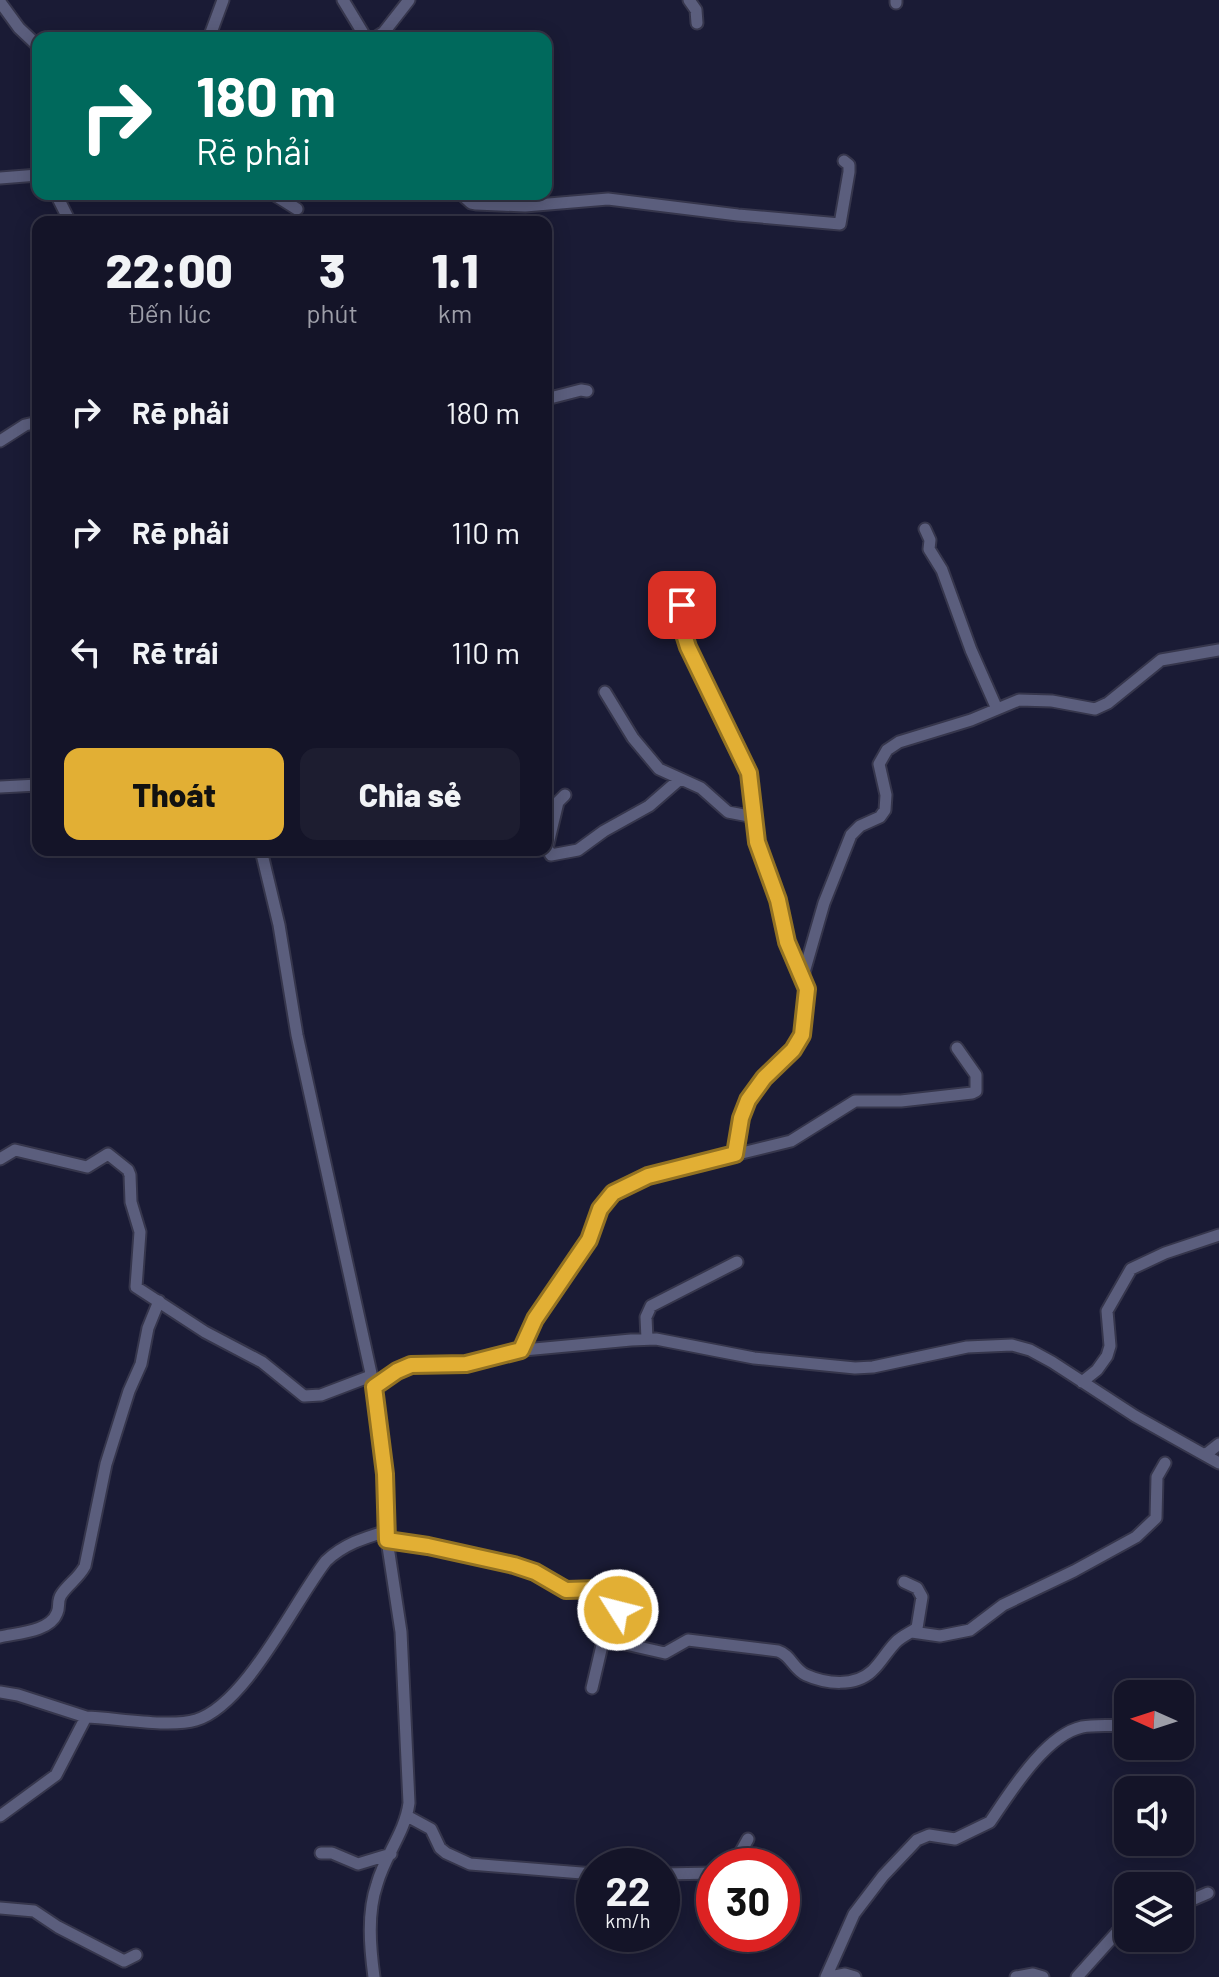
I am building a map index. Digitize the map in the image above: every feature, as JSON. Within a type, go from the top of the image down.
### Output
[{"type":"street","points":[[211,32],[223,0]]},
{"type":"street","points":[[343,0],[362,32]]},
{"type":"street","points":[[384,32],[409,0]]},
{"type":"street","points":[[689,0],[696,10],[697,23]]},
{"type":"street","points":[[0,2],[32,40]]},
{"type":"street","points":[[468,200],[476,204],[525,206],[608,199],[840,224],[849,172],[849,165],[844,161]]},
{"type":"street","points":[[0,178],[32,175]]},
{"type":"street","points":[[283,200],[297,209]]},
{"type":"street","points":[[552,397],[587,391]]},
{"type":"street","points":[[0,441],[32,423]]},
{"type":"street","points":[[925,529],[930,540],[929,549],[942,570],[971,650],[997,709]]},
{"type":"street","points":[[682,605],[682,628],[688,647],[749,773],[757,842],[778,900],[787,942],[803,976],[807,998],[802,1035],[793,1050],[764,1078],[748,1100],[741,1118],[735,1154]]},
{"type":"street","points":[[803,976],[824,903],[851,835],[860,826],[880,817],[885,810],[886,795],[879,764],[883,754],[899,742],[1028,699],[1098,708],[1161,660],[1219,650]]},
{"type":"street","points":[[605,692],[633,738],[659,769],[701,788],[728,812],[754,817]]},
{"type":"street","points":[[552,855],[578,850],[604,831],[649,806],[680,779]]},
{"type":"street","points":[[0,787],[32,785]]},
{"type":"street","points":[[552,827],[558,802],[565,795]]},
{"type":"street","points":[[262,856],[279,925],[297,1035],[372,1381],[385,1474],[387,1536],[401,1632],[407,1816],[376,1884],[371,1916],[374,1977]]},
{"type":"street","points":[[521,1350],[535,1319],[589,1240],[600,1209],[613,1193],[648,1176],[778,1146],[803,1136],[855,1101],[925,1100],[972,1093],[976,1091],[976,1075],[957,1048]]},
{"type":"street","points":[[0,1159],[15,1150],[87,1167],[108,1154],[128,1170],[131,1202],[140,1232],[136,1287],[205,1332],[262,1362],[304,1396],[321,1395],[372,1381],[411,1365],[466,1364],[521,1350],[647,1339],[754,1358],[855,1368],[967,1347],[1012,1345],[1030,1350],[1149,1425],[1219,1463]]},
{"type":"street","points":[[1082,1382],[1097,1370],[1107,1356],[1110,1346],[1107,1311],[1131,1269],[1165,1253],[1219,1235]]},
{"type":"street","points":[[647,1339],[646,1317],[651,1306],[737,1262]]},
{"type":"street","points":[[0,1637],[33,1630],[51,1621],[57,1614],[60,1596],[77,1580],[85,1566],[106,1464],[159,1301]]},
{"type":"street","points":[[1205,1455],[1219,1444]]},
{"type":"street","points":[[912,1632],[940,1636],[970,1630],[1003,1605],[1136,1537],[1156,1518],[1157,1477],[1165,1463]]},
{"type":"street","points":[[0,1692],[86,1717],[177,1722],[209,1714],[242,1683],[326,1561],[357,1541],[387,1536],[514,1565],[535,1572],[566,1590],[600,1589],[617,1604],[613,1632],[621,1643],[665,1653],[688,1640],[783,1652],[792,1665],[804,1674],[832,1681],[850,1682],[872,1671],[898,1639],[912,1632],[920,1622],[922,1597],[917,1588],[904,1582]]},
{"type":"street","points":[[592,1688],[603,1641],[613,1632]]},
{"type":"street","points":[[0,1816],[56,1775],[86,1717]]},
{"type":"street","points":[[828,1977],[854,1914],[883,1876],[917,1840],[929,1835],[955,1839],[983,1827],[990,1822],[1031,1764],[1058,1741],[1081,1727],[1114,1725]]},
{"type":"street","points":[[407,1816],[431,1829],[440,1848],[446,1853],[470,1864],[576,1873]]},
{"type":"street","points":[[743,1848],[748,1839]]},
{"type":"street","points":[[321,1853],[332,1853],[358,1864],[391,1854]]},
{"type":"street","points":[[1194,1899],[1208,1893]]},
{"type":"street","points":[[0,1908],[34,1911],[124,1961],[136,1955]]},
{"type":"street","points":[[1077,1977],[1114,1936]]},
{"type":"street","points":[[828,1977],[845,1974],[855,1977]]},
{"type":"street","points":[[1016,1977],[1033,1974],[1043,1977]]},
{"type":"route","points":[[618,1610],[613,1599],[600,1589],[566,1590],[535,1572],[514,1565],[387,1540],[385,1474],[374,1387],[411,1365],[466,1364],[521,1350],[535,1319],[589,1240],[603,1202],[613,1193],[648,1176],[735,1154],[741,1118],[748,1100],[764,1078],[793,1050],[802,1035],[807,989],[787,942],[778,900],[757,842],[752,781],[688,647],[682,628],[682,605]]}]
